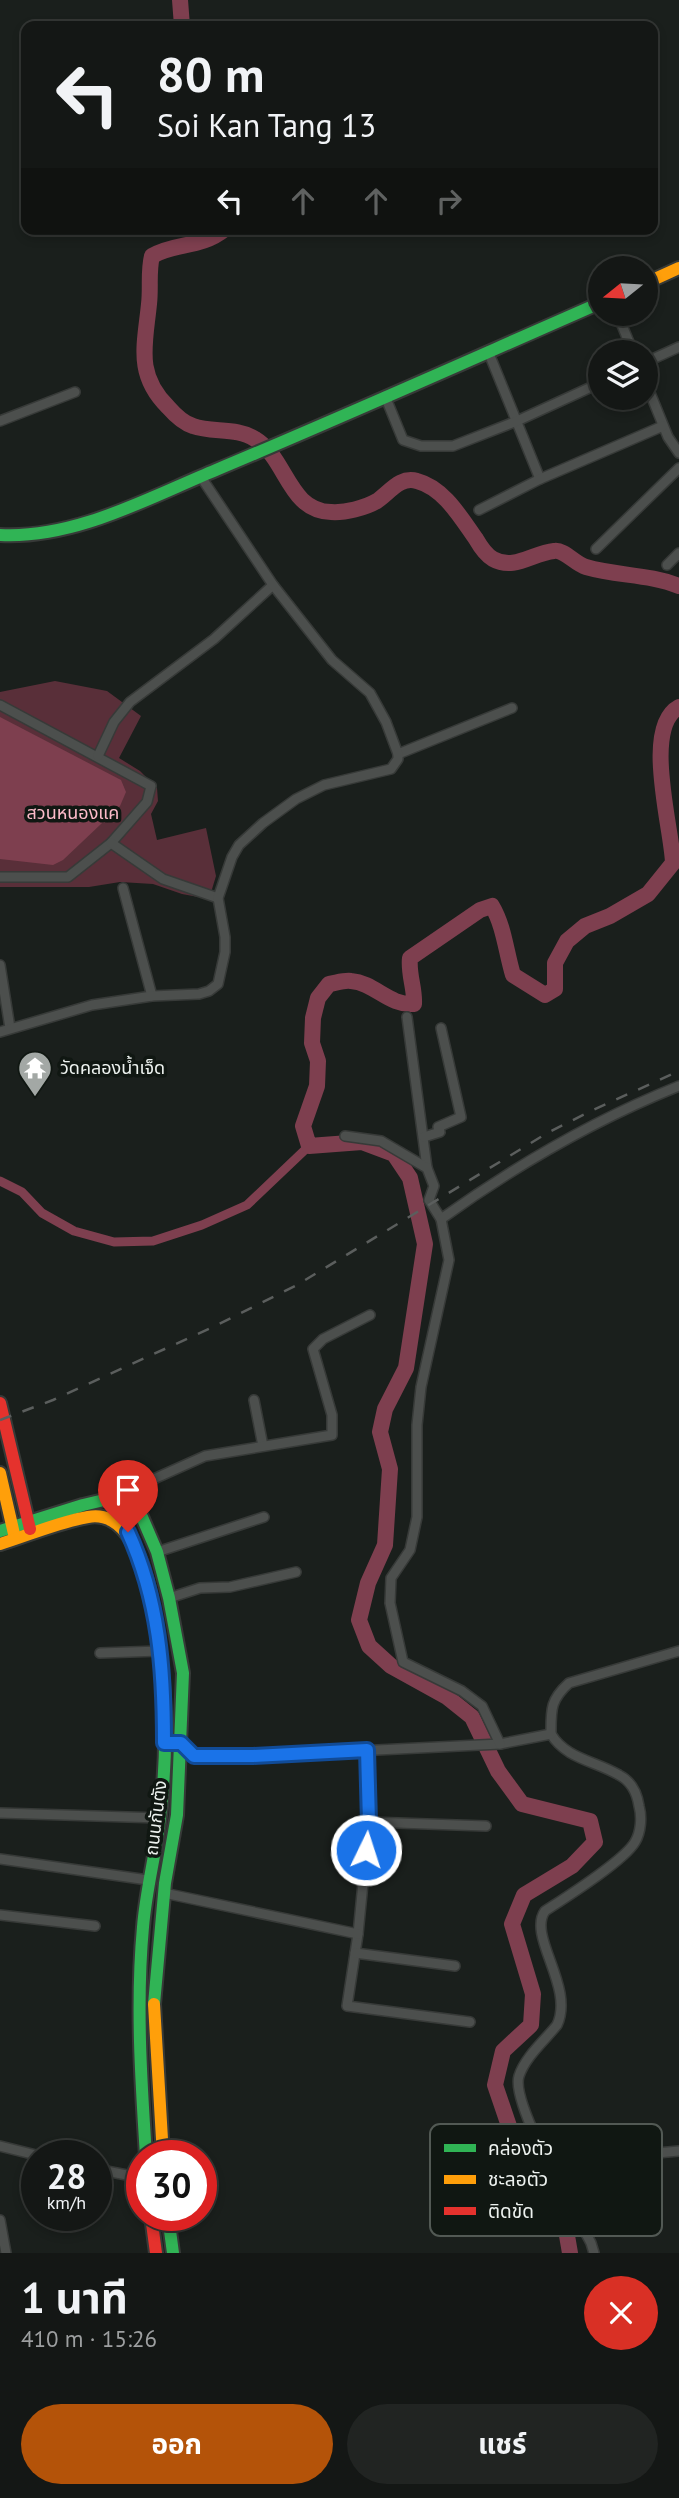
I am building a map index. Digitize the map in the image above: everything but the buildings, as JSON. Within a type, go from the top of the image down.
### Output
[{"type":"main road","points":[[658,278],[679,268]]},
{"type":"main road","points":[[0,535],[19,536],[59,530],[99,518],[201,477],[588,308]]},
{"type":"main road","points":[[0,1404],[29,1528]]},
{"type":"main road","points":[[0,1473],[9,1532]]},
{"type":"main road","name":"ถนนกันตัง","points":[[29,1528],[104,1500],[123,1500],[133,1506],[142,1517],[157,1552],[169,1598],[183,1673],[177,1815],[164,1888],[154,2004],[162,2140]]},
{"type":"main road","name":"ถนนกันตัง","points":[[0,1544],[9,1532],[104,1515],[119,1521],[128,1532],[139,1557],[152,1601],[164,1678],[164,1743],[160,1818],[148,1880],[140,1970],[145,2140]]},
{"type":"main road","points":[[152,1601],[169,1598]]},
{"type":"main road","points":[[164,1743],[181,1743]]},
{"type":"main road","points":[[148,1880],[164,1888]]},
{"type":"main road","points":[[141,2058],[157,2057]]},
{"type":"main road","points":[[153,2231],[156,2253]]},
{"type":"main road","points":[[170,2231],[173,2253]]},
{"type":"street","points":[[658,357],[679,347]]},
{"type":"street","points":[[488,351],[540,479]]},
{"type":"street","points":[[385,396],[403,440],[421,446],[453,446],[588,388]]},
{"type":"street","points":[[0,421],[75,392]]},
{"type":"street","points":[[657,410],[679,453]]},
{"type":"street","points":[[479,510],[540,479],[663,426]]},
{"type":"street","points":[[596,549],[679,468]]},
{"type":"street","points":[[0,1032],[92,1005],[209,991],[218,984],[225,952],[218,898],[239,845],[296,799],[324,785],[391,769],[398,759],[386,722],[370,693],[332,660],[273,585],[201,477]]},
{"type":"street","points":[[667,565],[679,553]]},
{"type":"street","points":[[97,756],[114,722],[130,702],[214,639],[273,585]]},
{"type":"street","points":[[0,705],[151,786],[147,802],[111,843],[68,877],[0,877]]},
{"type":"street","points":[[398,754],[512,709]]},
{"type":"street","points":[[111,843],[163,879],[218,898]]},
{"type":"street","points":[[123,888],[152,996]]},
{"type":"street","points":[[0,965],[10,1028]]},
{"type":"street","points":[[407,1017],[427,1168],[434,1186],[429,1200],[441,1219],[449,1260],[421,1387],[417,1425],[417,1517],[410,1550],[391,1578],[390,1602],[403,1662],[462,1691],[482,1706],[500,1744]]},
{"type":"street","points":[[424,1138],[440,1132],[438,1127],[461,1117],[441,1027]]},
{"type":"street","points":[[441,1219],[481,1190],[586,1128],[625,1108],[679,1086]]},
{"type":"street","points":[[345,1136],[381,1141],[427,1168]]},
{"type":"street","points":[[123,1500],[127,1491],[205,1456],[332,1436],[332,1415],[313,1349],[323,1339],[370,1315]]},
{"type":"street","points":[[254,1401],[263,1446]]},
{"type":"street","points":[[157,1552],[264,1517]]},
{"type":"street","points":[[169,1598],[200,1588],[230,1587],[296,1572]]},
{"type":"street","points":[[100,1653],[160,1651]]},
{"type":"street","points":[[531,2124],[521,2101],[518,2081],[524,2066],[561,2017],[560,1990],[540,1932],[541,1917],[632,1847],[638,1835],[640,1820],[637,1797],[627,1781],[615,1773],[582,1760],[555,1741],[551,1734],[551,1709],[557,1694],[569,1683],[679,1651]]},
{"type":"street","points":[[181,1743],[194,1756],[253,1756],[500,1744],[551,1734]]},
{"type":"street","points":[[367,1750],[369,1822],[358,1934],[347,2006],[470,2022]]},
{"type":"street","points":[[0,1813],[160,1818]]},
{"type":"street","points":[[369,1822],[486,1826]]},
{"type":"street","points":[[0,1859],[148,1880]]},
{"type":"street","points":[[164,1888],[358,1934]]},
{"type":"street","points":[[0,1915],[95,1926]]},
{"type":"street","points":[[355,1953],[455,1966]]},
{"type":"street","points":[[0,2146],[21,2151]]},
{"type":"street","points":[[0,2220],[6,2253]]},
{"type":"street","points":[[587,2236],[594,2253]]},
{"type":"green space","name":"สวนหนองแค","points":[[55,681],[107,691],[141,716],[119,758],[140,771],[157,788],[158,801],[151,814],[157,840],[206,828],[216,876],[209,899],[182,894],[153,884],[120,882],[89,887],[0,887],[0,692]]},
{"type":"shaded area","points":[[0,717],[121,780],[126,792],[120,806],[63,860],[53,865],[0,859]]},
{"type":"waterway","points":[[180,0],[182,21]]},
{"type":"waterway","points":[[216,235],[152,256],[145,346],[146,371],[158,395],[179,418],[189,425],[240,433],[255,439],[274,458],[296,493],[305,503],[317,509],[337,512],[361,508],[377,501],[400,483],[417,481],[444,497],[493,559],[508,563],[558,551],[586,567],[656,579],[679,586]]},
{"type":"waterway","points":[[508,2124],[495,2085],[503,2051],[531,2025],[533,1994],[512,1924],[524,1895],[572,1866],[595,1842],[590,1821],[522,1804],[498,1771],[472,1717],[447,1697],[391,1666],[369,1646],[359,1620],[368,1583],[385,1545],[390,1469],[380,1432],[385,1409],[406,1368],[425,1244],[410,1178],[394,1154],[362,1142],[309,1146],[303,1126],[317,1086],[318,1061],[312,1043],[313,1018],[318,998],[329,984],[346,981],[360,983],[397,1002],[414,1004],[410,958],[480,910],[492,906],[502,931],[513,975],[545,995],[555,989],[555,963],[567,941],[585,926],[610,916],[648,894],[673,863],[661,756],[662,735],[668,718],[679,707]]},
{"type":"waterway","points":[[0,1181],[22,1192],[42,1213],[74,1231],[114,1242],[153,1241],[202,1225],[247,1205],[309,1146]]},
{"type":"waterway","points":[[567,2236],[570,2253]]},
{"type":"railway","points":[[0,1420],[53,1400],[215,1326],[297,1285],[549,1132],[679,1071]]},
{"type":"traffic: fast","points":[[0,535],[28,535],[83,524],[138,504],[588,308]]},
{"type":"traffic: fast","points":[[0,1531],[83,1505],[104,1500],[123,1500],[133,1506],[142,1517],[157,1552],[183,1673],[177,1815],[165,1883],[154,2004]]},
{"type":"traffic: fast","points":[[145,2140],[140,1984],[144,1913],[164,1774],[165,1710],[159,1646]]},
{"type":"traffic: fast","points":[[170,2231],[173,2253]]},
{"type":"traffic: slow","points":[[658,278],[679,268]]},
{"type":"traffic: slow","points":[[0,1473],[14,1534]]},
{"type":"traffic: slow","points":[[0,1544],[77,1519],[106,1518],[121,1528],[133,1544],[142,1564],[149,1586],[159,1646]]},
{"type":"traffic: slow","points":[[154,2004],[162,2140]]},
{"type":"traffic: jam","points":[[0,1403],[30,1529]]},
{"type":"traffic: jam","points":[[153,2231],[156,2253]]},
{"type":"place","name":"วัดคลองน้ำเจ็ด","points":[[35,1098]]},
{"type":"route","points":[[128,1532],[139,1557],[152,1601],[164,1678],[164,1743],[181,1743],[194,1756],[367,1750],[369,1822],[366,1850]]}]
